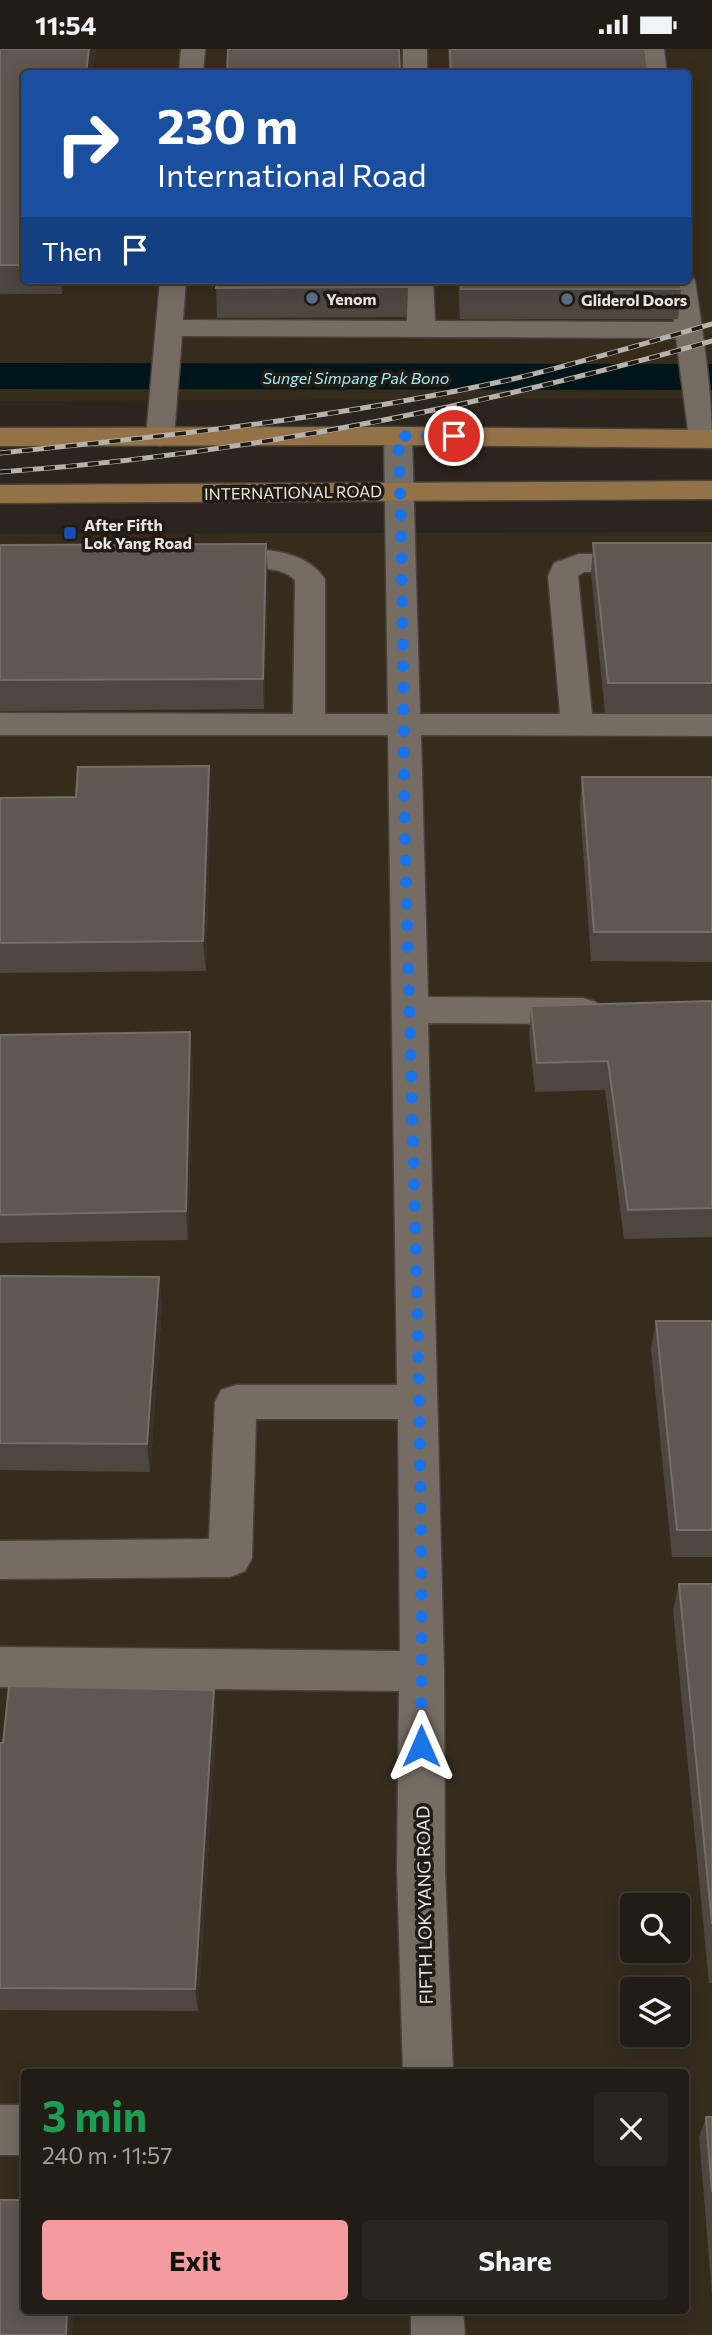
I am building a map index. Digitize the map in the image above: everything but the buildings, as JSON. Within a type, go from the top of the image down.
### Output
[{"type":"main road","points":[[0,437],[707,438]]},
{"type":"main road","name":"INTERNATIONAL ROAD","points":[[0,494],[712,490]]},
{"type":"street","points":[[191,70],[193,49]]},
{"type":"street","points":[[415,49],[415,70]]},
{"type":"street","points":[[652,49],[655,70]]},
{"type":"street","points":[[160,437],[173,284]]},
{"type":"street","points":[[420,284],[421,329]]},
{"type":"street","points":[[683,284],[698,408],[707,438]]},
{"type":"street","points":[[169,329],[689,330]]},
{"type":"street","name":"FIFTH LOK YANG ROAD","points":[[398,436],[418,1402],[422,1671],[421,1869],[428,2069]]},
{"type":"street","points":[[195,562],[278,562],[296,565],[306,572],[310,579],[309,724]]},
{"type":"street","points":[[577,725],[563,576],[565,570],[579,563],[712,563]]},
{"type":"street","points":[[0,724],[712,725]]},
{"type":"street","points":[[410,1010],[619,1011]]},
{"type":"street","points":[[0,1560],[230,1558],[236,1402],[418,1402]]},
{"type":"street","points":[[0,1667],[422,1671]]},
{"type":"street","points":[[0,2130],[21,2130]]},
{"type":"street","points":[[437,2314],[438,2335]]},
{"type":"shaded area","points":[[0,49],[712,49],[712,398],[0,401]]},
{"type":"shaded area","points":[[712,532],[712,2335],[0,2335],[0,534]]},
{"type":"waterway","name":"Sungei Simpang Pak Bono","points":[[0,376],[712,377]]},
{"type":"railway","points":[[0,453],[193,432],[386,404],[513,379],[712,324]]},
{"type":"railway","points":[[0,472],[180,454],[359,425],[537,387],[712,341]]},
{"type":"place","name":"Yenom","points":[[312,298]]},
{"type":"place","name":"Gliderol Doors","points":[[567,299]]},
{"type":"place","name":"After Fifth Lok Yang Road","points":[[70,533]]},
{"type":"route","points":[[421,1746],[418,1402],[405,833],[404,593],[398,436],[454,436]]}]
